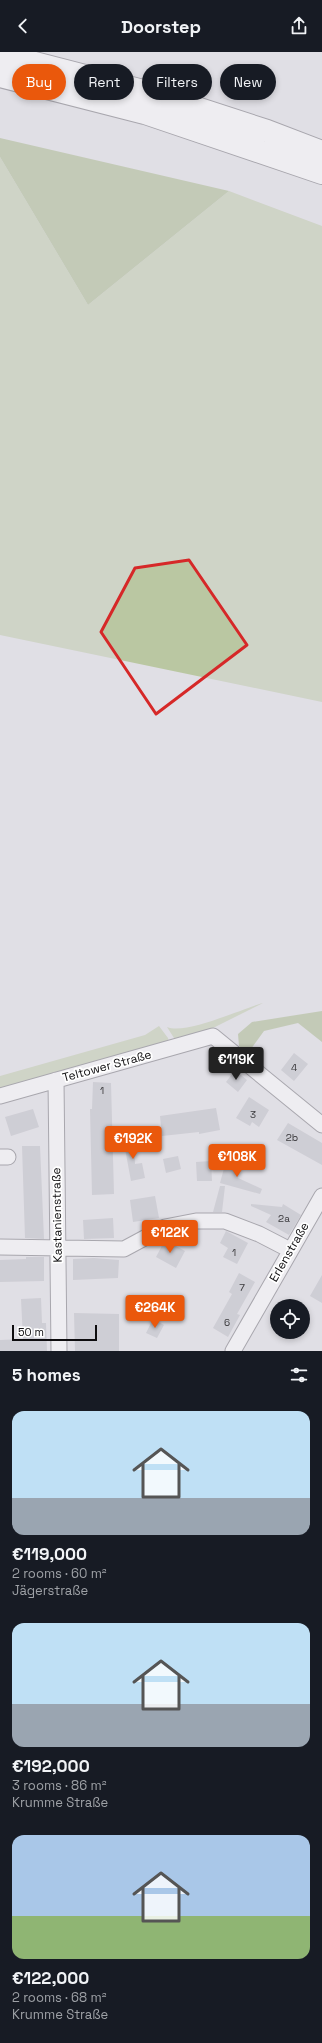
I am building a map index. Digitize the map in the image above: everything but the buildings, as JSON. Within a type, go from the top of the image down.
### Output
[{"type":"highway","points":[[0,54],[147,92],[267,131],[322,152]]},
{"type":"highway","points":[[0,76],[145,113],[322,173]]},
{"type":"street","name":"Teltower Straße","points":[[0,1096],[213,1036],[322,1125]]},
{"type":"street","name":"Kastanienstraße","points":[[56,1080],[59,1351]]},
{"type":"street","name":"Erlenstraße","points":[[233,1351],[322,1196]]},
{"type":"street","points":[[0,1247],[124,1249],[165,1227],[196,1221],[225,1221],[259,1234],[290,1250]]},
{"type":"highlighted area","points":[[189,560],[247,645],[156,714],[101,632],[135,568]]},
{"type":"green space","points":[[0,138],[229,191],[88,305],[0,157]]},
{"type":"green space","points":[[0,157],[88,305],[229,191],[322,226],[322,702],[0,635]]},
{"type":"green space","points":[[263,1003],[213,1028],[178,1039],[174,1038],[167,1027],[176,1029],[200,1025]]},
{"type":"green space","points":[[322,1011],[322,1042],[298,1023],[264,1031],[248,1053],[239,1046],[238,1034],[252,1022]]},
{"type":"green space","points":[[159,1026],[168,1038],[169,1043],[0,1091],[0,1076],[145,1035]]}]
